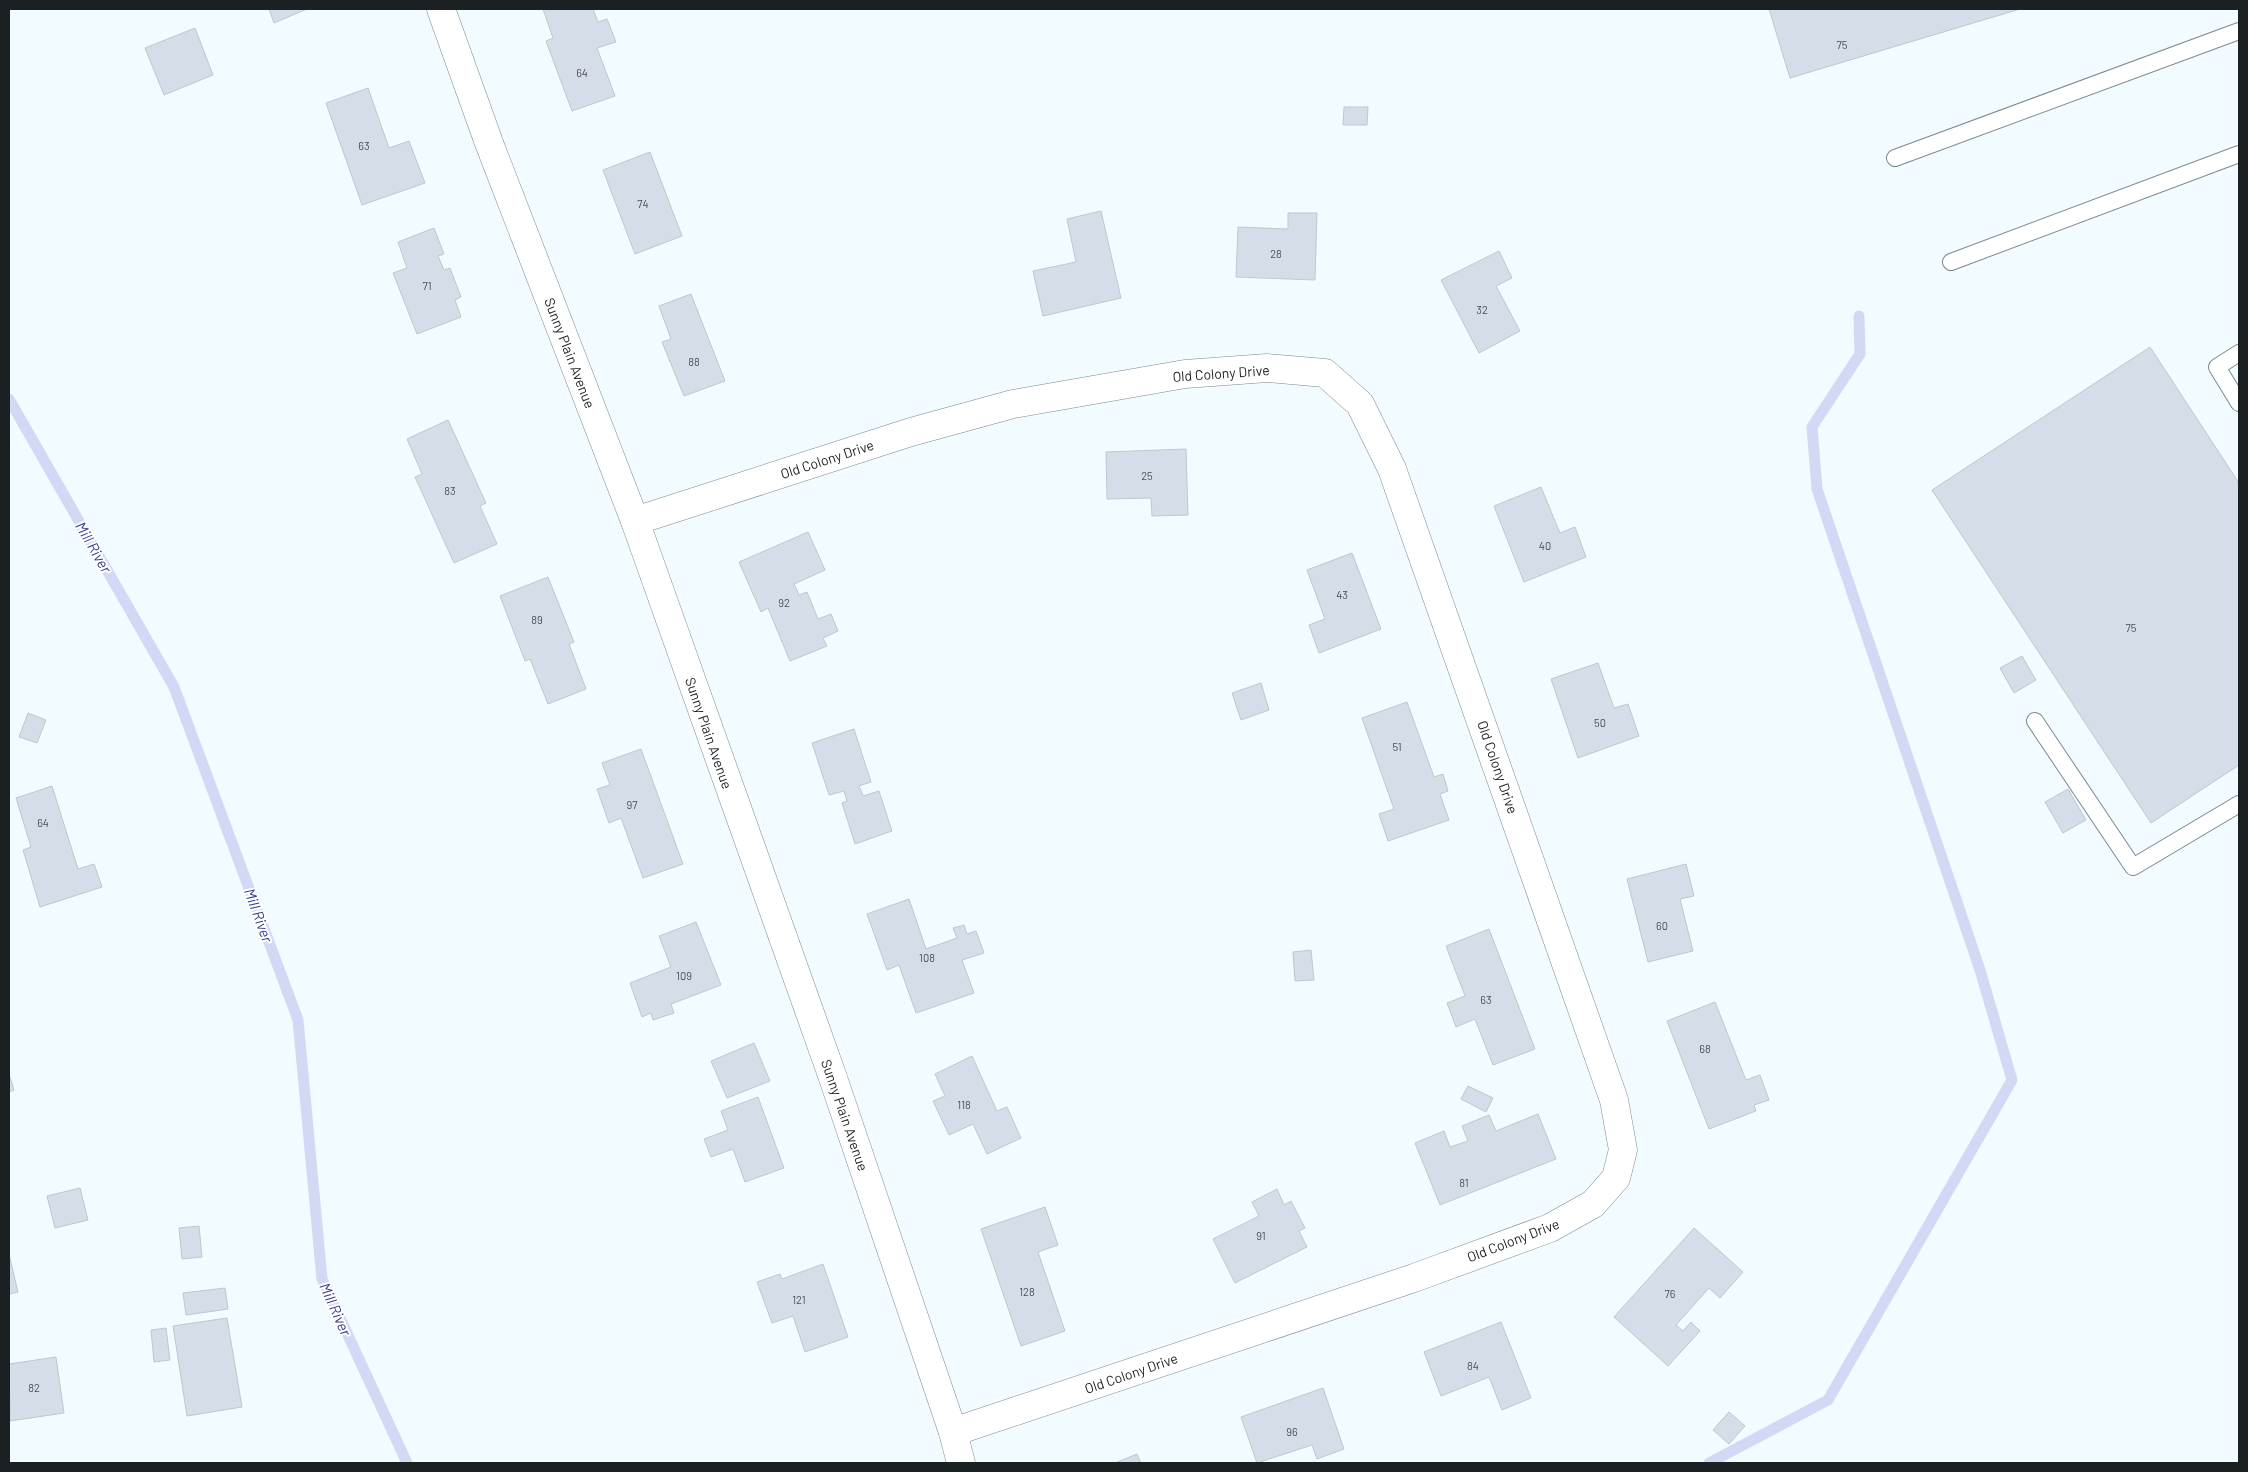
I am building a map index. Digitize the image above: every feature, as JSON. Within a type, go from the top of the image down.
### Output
[{"type":"street","name":"Sunny Plain Avenue","points":[[441,9],[489,143],[635,521],[832,1075],[961,1463]]},
{"type":"street","name":"Old Colony Drive","points":[[635,521],[911,432],[1013,404],[1185,374],[1267,368],[1326,373],[1360,404],[1392,469],[1614,1100],[1624,1150],[1616,1178],[1593,1204],[1550,1228],[1414,1278],[952,1432]]},
{"type":"lane","points":[[1896,158],[2239,32]]},
{"type":"lane","points":[[1951,262],[2239,154]]},
{"type":"lane","points":[[2239,353],[2217,367],[2239,403]]},
{"type":"lane","points":[[2035,721],[2133,867],[2239,804]]},
{"type":"building","points":[[269,9],[307,9],[274,23]]},
{"type":"building","points":[[543,9],[593,9],[598,22],[607,19],[616,42],[597,48],[615,96],[572,111],[546,41],[553,38]]},
{"type":"building","points":[[1769,9],[2020,9],[1790,78]]},
{"type":"building","points":[[195,28],[213,75],[164,95],[145,48]]},
{"type":"building","points":[[368,88],[389,148],[409,141],[425,183],[362,205],[326,103]]},
{"type":"building","points":[[1344,107],[1368,107],[1367,125],[1343,125]]},
{"type":"building","points":[[650,152],[682,236],[635,254],[603,170]]},
{"type":"building","points":[[1101,211],[1121,298],[1043,316],[1033,271],[1076,262],[1067,219]]},
{"type":"building","points":[[1288,213],[1317,213],[1315,280],[1236,277],[1238,227],[1288,229]]},
{"type":"building","points":[[434,228],[444,254],[438,256],[444,270],[450,268],[461,297],[455,300],[461,317],[417,334],[393,273],[407,268],[398,242]]},
{"type":"building","points":[[1499,251],[1512,278],[1496,286],[1520,331],[1479,353],[1441,280]]},
{"type":"building","points":[[691,294],[725,381],[684,396],[662,342],[671,339],[659,306]]},
{"type":"building","points":[[2150,347],[2239,483],[2239,765],[2151,823],[1932,490]]},
{"type":"building","points":[[448,420],[486,503],[480,506],[497,544],[454,563],[415,477],[422,474],[407,439]]},
{"type":"building","points":[[1186,449],[1188,515],[1152,516],[1151,498],[1107,499],[1106,452]]},
{"type":"building","points":[[1541,487],[1560,533],[1575,527],[1586,557],[1524,582],[1494,506]]},
{"type":"building","points":[[808,532],[825,570],[794,584],[799,595],[807,592],[818,619],[831,614],[838,631],[823,638],[827,646],[790,661],[768,608],[761,612],[739,562]]},
{"type":"building","points":[[1352,553],[1381,629],[1319,653],[1309,625],[1325,619],[1307,570]]},
{"type":"building","points":[[548,577],[574,642],[569,644],[586,689],[548,704],[530,659],[525,661],[500,596]]},
{"type":"building","points":[[2022,656],[2036,680],[2014,693],[2000,668]]},
{"type":"building","points":[[1598,663],[1614,708],[1628,704],[1639,736],[1578,758],[1551,679]]},
{"type":"building","points":[[1261,683],[1269,710],[1241,720],[1232,693]]},
{"type":"building","points":[[1407,702],[1434,777],[1443,774],[1448,791],[1440,794],[1449,820],[1388,841],[1379,814],[1394,809],[1362,718]]},
{"type":"building","points":[[28,713],[46,720],[37,743],[19,737]]},
{"type":"building","points":[[854,729],[871,782],[859,786],[863,796],[879,791],[892,831],[855,844],[842,803],[847,801],[844,791],[829,795],[812,743]]},
{"type":"building","points":[[641,749],[683,864],[643,878],[621,818],[609,823],[597,789],[610,785],[602,763]]},
{"type":"building","points":[[52,786],[78,869],[94,864],[102,887],[40,907],[23,850],[31,847],[16,798]]},
{"type":"building","points":[[2068,789],[2086,820],[2063,833],[2045,802]]},
{"type":"building","points":[[1686,864],[1694,896],[1680,899],[1693,951],[1648,962],[1627,879]]},
{"type":"building","points":[[909,899],[926,949],[957,938],[953,928],[964,925],[967,934],[976,931],[984,953],[962,960],[974,993],[916,1013],[899,965],[887,970],[867,914]]},
{"type":"building","points":[[696,922],[721,985],[671,1004],[674,1013],[653,1020],[651,1013],[642,1017],[630,983],[671,967],[659,936]]},
{"type":"building","points":[[1489,929],[1535,1049],[1493,1065],[1475,1019],[1456,1027],[1447,1003],[1465,996],[1446,946]]},
{"type":"building","points":[[1311,950],[1314,980],[1295,981],[1293,952]]},
{"type":"building","points":[[1715,1002],[1746,1080],[1760,1075],[1769,1100],[1754,1105],[1756,1111],[1709,1129],[1667,1021]]},
{"type":"building","points":[[754,1043],[770,1081],[727,1098],[711,1061]]},
{"type":"building","points":[[972,1056],[997,1111],[1007,1107],[1021,1138],[987,1154],[973,1124],[949,1135],[933,1101],[945,1096],[935,1074]]},
{"type":"building","points":[[9,1074],[14,1090],[9,1092]]},
{"type":"building","points":[[1468,1086],[1493,1098],[1486,1112],[1461,1099]]},
{"type":"building","points":[[758,1097],[784,1168],[745,1182],[733,1149],[711,1157],[704,1139],[728,1130],[721,1111]]},
{"type":"building","points":[[1538,1114],[1556,1159],[1440,1205],[1415,1143],[1444,1131],[1450,1147],[1468,1141],[1462,1126],[1489,1115],[1496,1131]]},
{"type":"building","points":[[80,1188],[88,1220],[55,1228],[47,1196]]},
{"type":"building","points":[[1277,1189],[1284,1205],[1291,1201],[1305,1228],[1299,1231],[1307,1247],[1235,1283],[1213,1239],[1259,1216],[1252,1202]]},
{"type":"building","points":[[1045,1207],[1058,1245],[1038,1252],[1065,1331],[1021,1346],[981,1229]]},
{"type":"building","points":[[199,1226],[202,1257],[182,1259],[179,1228]]},
{"type":"building","points":[[1694,1228],[1743,1272],[1720,1298],[1709,1288],[1676,1325],[1683,1331],[1691,1322],[1700,1331],[1668,1366],[1614,1317]]},
{"type":"building","points":[[9,1254],[18,1292],[9,1294]]},
{"type":"building","points":[[823,1264],[848,1337],[805,1352],[793,1316],[772,1323],[757,1282],[780,1274],[782,1279]]},
{"type":"building","points":[[225,1288],[228,1309],[186,1315],[183,1293]]},
{"type":"building","points":[[227,1318],[242,1407],[187,1416],[173,1326]]},
{"type":"building","points":[[1501,1322],[1531,1398],[1502,1410],[1489,1377],[1441,1396],[1424,1352]]},
{"type":"building","points":[[166,1328],[170,1360],[154,1362],[151,1330]]},
{"type":"building","points":[[56,1357],[64,1413],[10,1421],[9,1364]]},
{"type":"building","points":[[1323,1388],[1344,1449],[1317,1459],[1312,1445],[1257,1463],[1241,1417]]},
{"type":"building","points":[[1729,1412],[1745,1426],[1729,1444],[1713,1430]]},
{"type":"building","points":[[1137,1454],[1141,1463],[1115,1463]]},
{"type":"waterway","points":[[1709,1463],[1828,1400],[2012,1080],[1980,970],[1817,489],[1812,427],[1860,354],[1859,316]]},
{"type":"waterway","name":"Mill River","points":[[9,399],[174,687],[298,1020],[322,1279],[407,1463]]}]
